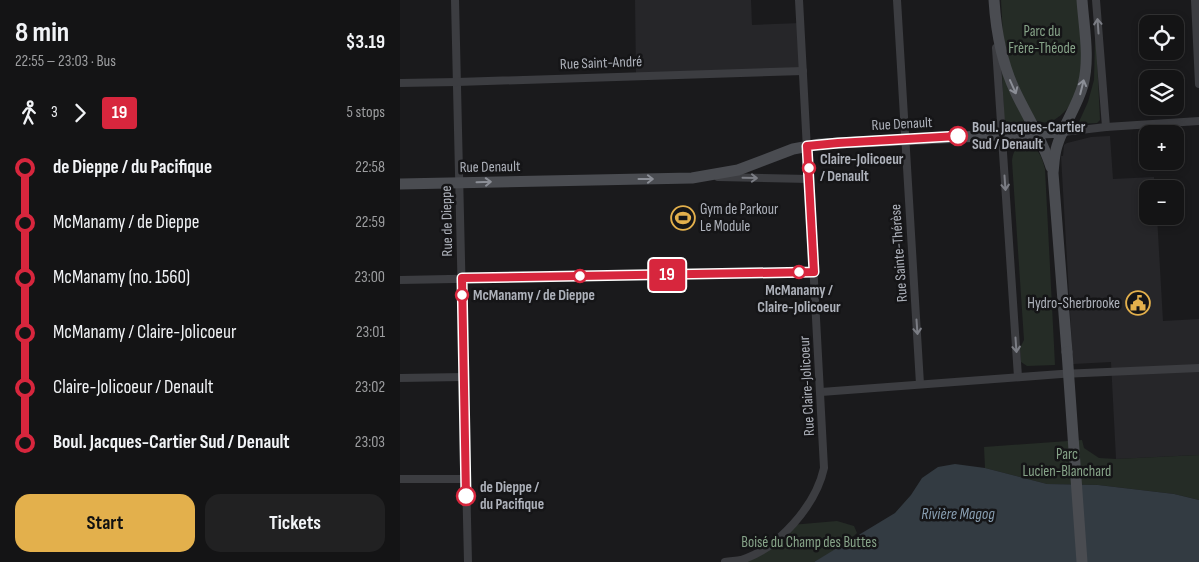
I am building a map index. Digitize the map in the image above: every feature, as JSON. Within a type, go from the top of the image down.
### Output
[{"type":"main road","points":[[994,0],[995,24],[1008,76],[1044,147],[1053,173]]},
{"type":"main road","points":[[1082,0],[1086,52],[1085,74],[1079,97],[1057,145],[1053,173],[1082,562]]},
{"type":"main road","name":"Rue Denault","points":[[400,184],[701,177],[738,170],[792,149],[807,146],[905,138],[1063,132]]},
{"type":"street","name":"Rue de Dieppe","points":[[456,0],[468,562]]},
{"type":"street","name":"Rue Claire-Jolicoeur","points":[[726,562],[741,560],[773,542],[792,526],[810,502],[821,482],[824,468],[799,0]]},
{"type":"street","name":"Rue Sainte-Thérèse","points":[[897,0],[920,384]]},
{"type":"street","points":[[1096,0],[1106,127]]},
{"type":"street","points":[[1194,0],[1199,84]]},
{"type":"street","points":[[995,24],[1018,377]]},
{"type":"street","name":"Rue Saint-André","points":[[400,83],[803,71]]},
{"type":"street","name":"Rue Denault","points":[[1063,132],[1106,127],[1199,121]]},
{"type":"street","name":"Rue Denault","points":[[701,177],[809,179]]},
{"type":"street","points":[[400,280],[814,272]]},
{"type":"street","points":[[821,392],[1018,377],[1199,368]]},
{"type":"street","points":[[400,378],[464,377]]},
{"type":"street","points":[[400,479],[466,478]]},
{"type":"shaded area","points":[[635,0],[751,0],[752,25],[800,23],[803,71],[636,76]]},
{"type":"shaded area","points":[[1110,136],[1113,179],[1154,177],[1154,180],[1139,180],[1139,225],[1158,225],[1163,321],[1199,319],[1199,455],[1116,459],[1111,362],[1073,364],[1061,156],[1063,156],[1064,145],[1067,143],[1091,137]]},
{"type":"green space","name":"Parc du Frère-Théode","points":[[1001,0],[1078,0],[1081,46],[1079,80],[1075,95],[1068,108],[1052,121],[1035,120],[1014,81],[1003,36]]},
{"type":"green space","points":[[1095,38],[1100,120],[1097,123],[1078,124],[1088,102],[1094,80]]},
{"type":"green space","points":[[1002,70],[1027,124],[1010,124],[1004,118]]},
{"type":"green space","points":[[1025,144],[1033,147],[1039,153],[1045,169],[1055,365],[1027,366],[1021,362],[1020,348],[1024,340],[1012,161],[1016,150]]},
{"type":"green space","name":"Parc Lucien-Blanchard","points":[[1082,440],[1084,448],[1099,458],[1116,459],[1199,455],[1199,500],[1174,494],[1098,485],[1047,484],[985,468],[984,447]]},
{"type":"green space","name":"Boisé du Champ des Buttes","points":[[837,521],[854,526],[857,533],[843,546],[814,562],[726,562],[756,553],[791,525]]},
{"type":"water","name":"Rivière Magog","points":[[955,464],[985,468],[1047,484],[1098,485],[1174,494],[1199,500],[1199,562],[814,562],[895,513],[911,495],[922,478],[938,467]]},
{"type":"bus line","name":"19","points":[[466,496],[462,278],[814,272],[807,146],[905,138],[958,136]]},
{"type":"place","name":"Boul. Jacques-Cartier Sud / Denault","points":[[958,136]]},
{"type":"place","name":"Claire-Jolicoeur / Denault","points":[[809,168]]},
{"type":"place","name":"Gym de Parkour Le Module","points":[[683,218]]},
{"type":"place","name":"McManamy / Claire-Jolicoeur","points":[[799,272]]},
{"type":"place","name":"McManamy / de Dieppe","points":[[462,295]]},
{"type":"place","name":"Hydro-Sherbrooke","points":[[1138,303]]},
{"type":"place","name":"de Dieppe / du Pacifique","points":[[466,496]]}]
